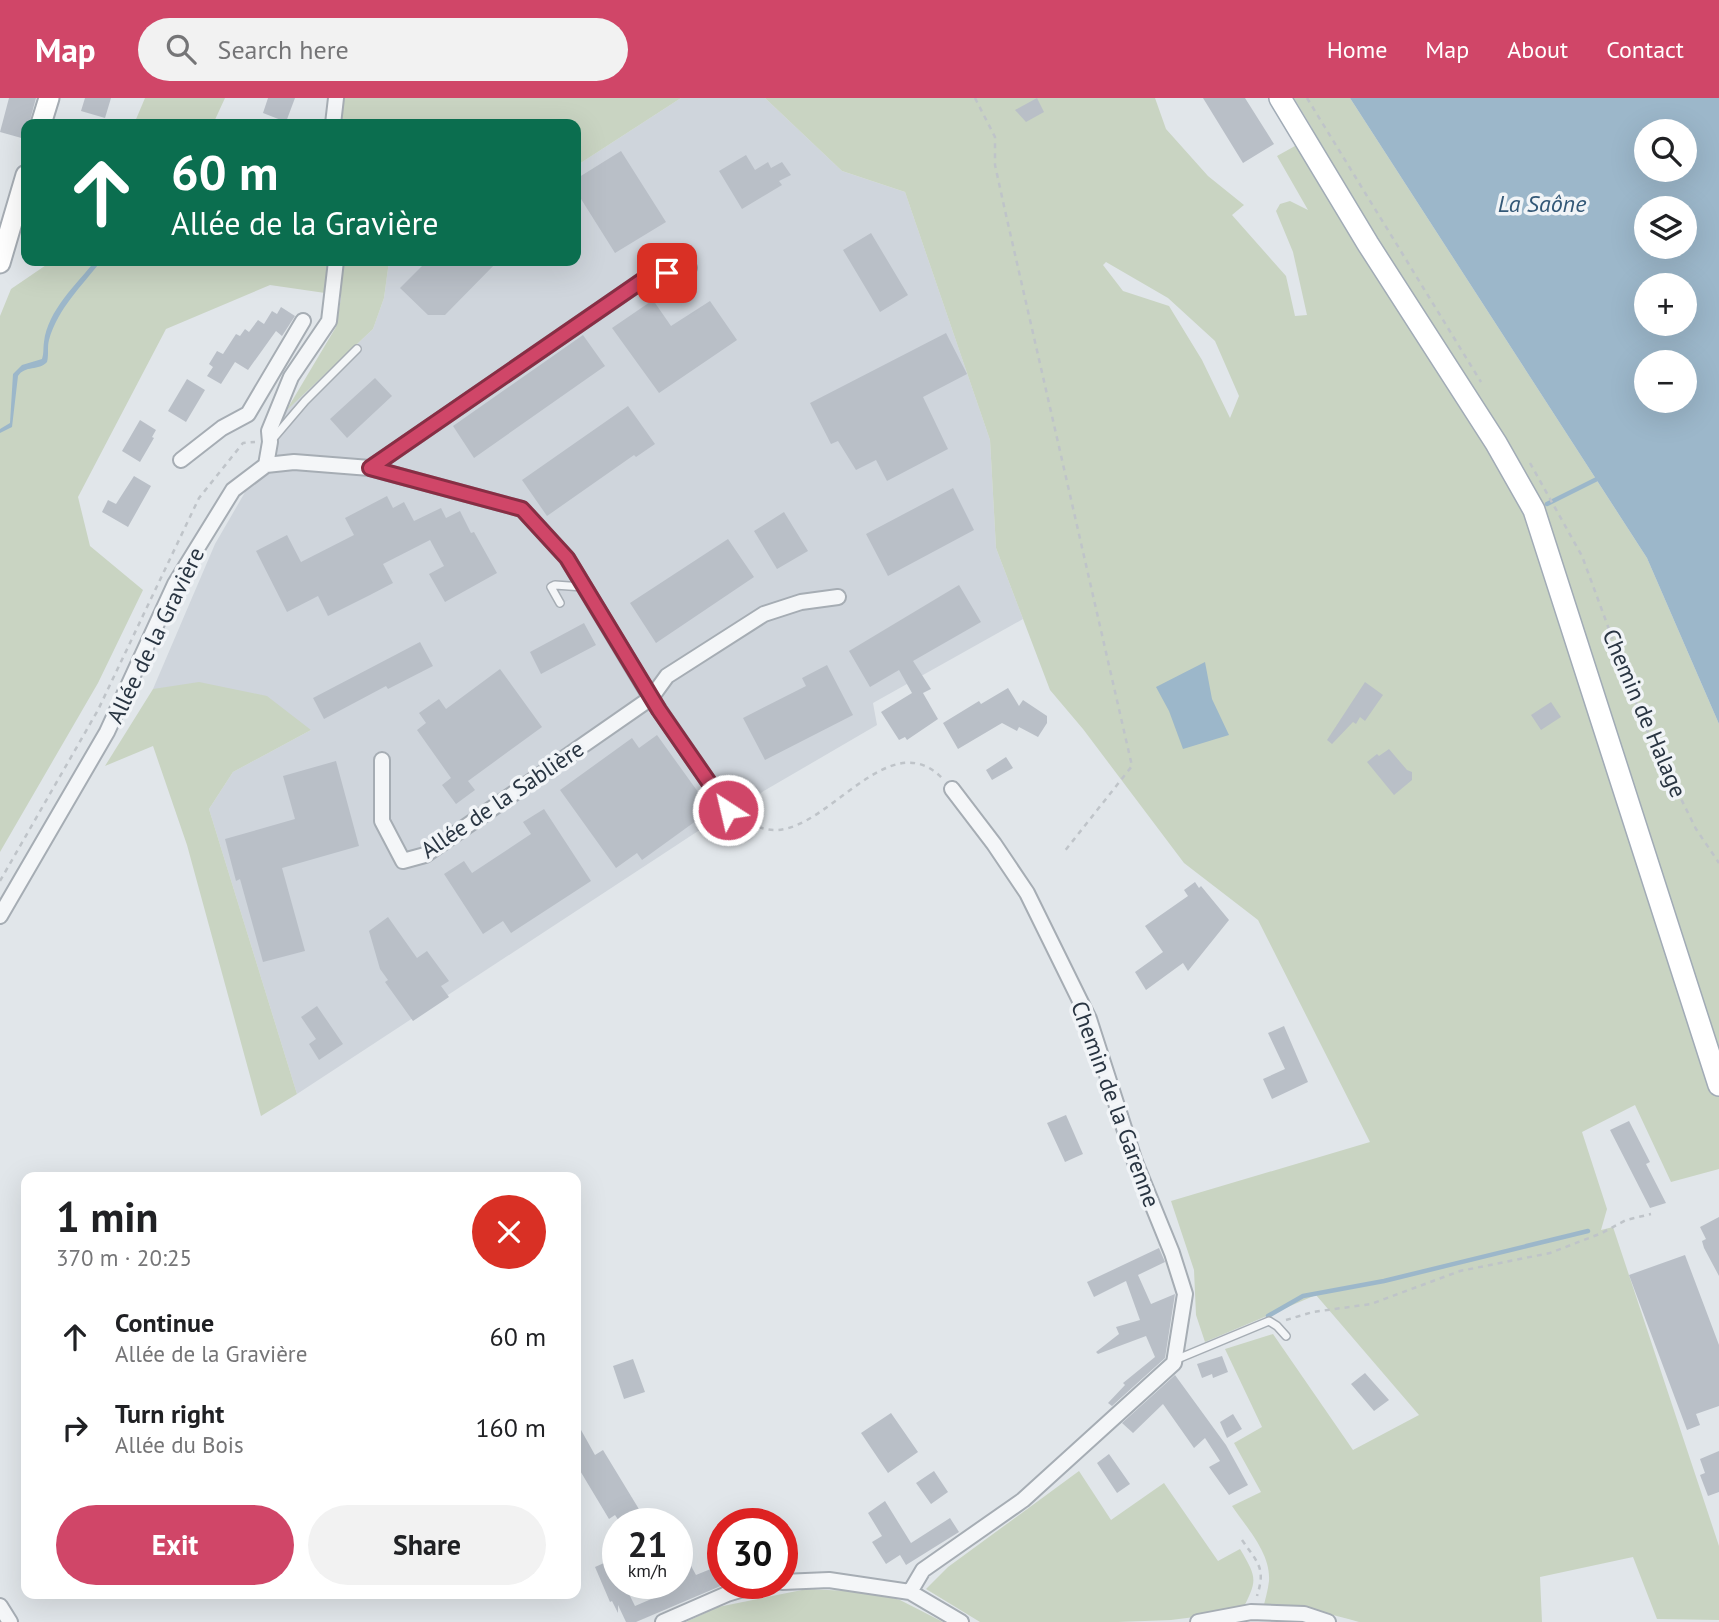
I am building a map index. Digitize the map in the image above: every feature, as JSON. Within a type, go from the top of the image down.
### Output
[{"type":"main road","points":[[1280,98],[1368,244],[1496,443],[1534,510],[1719,1085]]},
{"type":"street","points":[[43,119],[49,98]]},
{"type":"street","points":[[334,119],[336,98]]},
{"type":"street","points":[[0,262],[21,192]]},
{"type":"street","points":[[335,266],[329,321],[291,377],[270,436],[266,465],[294,462],[370,468],[522,509],[567,558],[651,698],[728,810]]},
{"type":"street","points":[[370,468],[646,278],[688,268]]},
{"type":"street","points":[[181,460],[207,438],[248,414],[303,321]]},
{"type":"street","points":[[248,414],[270,436]]},
{"type":"street","name":"Allée de la Gravière","points":[[0,916],[107,732],[175,584],[233,490],[266,465]]},
{"type":"street","points":[[651,698],[667,676],[764,614],[801,602],[838,597]]},
{"type":"street","name":"Allée de la Sablière","points":[[382,760],[382,821],[403,861],[425,855],[651,698]]},
{"type":"street","name":"Chemin de la Garenne","points":[[952,789],[995,844],[1027,893],[1089,1019],[1135,1162],[1185,1294],[1175,1360]]},
{"type":"street","points":[[910,1592],[923,1570],[1023,1500],[1175,1360]]},
{"type":"street","points":[[798,1581],[829,1580],[910,1592],[961,1622]]},
{"type":"street","points":[[663,1622],[716,1599]]},
{"type":"street","points":[[0,1606],[10,1622]]},
{"type":"street","points":[[1198,1622],[1251,1612],[1304,1614],[1328,1622]]},
{"type":"lane","points":[[270,436],[357,349]]},
{"type":"lane","points":[[560,603],[551,587],[585,587]]},
{"type":"lane","points":[[1175,1360],[1269,1321],[1286,1336]]},
{"type":"path","points":[[975,98],[995,137],[995,165],[1132,766],[1064,852]]},
{"type":"path","points":[[1307,98],[1482,385]]},
{"type":"path","points":[[0,881],[98,710],[199,498],[243,443],[270,436]]},
{"type":"path","name":"Chemin de Halage","points":[[1525,455],[1582,556],[1644,724],[1696,829],[1719,863]]},
{"type":"path","points":[[728,810],[753,826],[779,830],[811,817],[898,762],[935,770],[952,789]]},
{"type":"path","points":[[1273,1324],[1313,1312],[1371,1304],[1460,1271],[1550,1253],[1602,1233],[1626,1220],[1651,1214]]},
{"type":"path","points":[[1242,1540],[1259,1564],[1263,1579],[1251,1612]]},
{"type":"shaded area","points":[[681,98],[765,98],[842,171],[905,192],[990,440],[996,548],[1023,619],[873,703],[877,725],[721,816],[297,1094],[209,809],[233,772],[311,730],[153,689],[215,544],[266,456],[286,411],[373,329],[384,298],[388,266],[581,266],[581,163]]},
{"type":"green space","points":[[145,98],[225,98],[215,119],[136,119]]},
{"type":"green space","points":[[336,98],[681,98],[581,163],[581,119],[338,119]]},
{"type":"green space","points":[[765,98],[1155,98],[1166,129],[1208,176],[1244,205],[1232,215],[1286,276],[1295,316],[1307,315],[1293,252],[1276,211],[1280,204],[1290,201],[1308,210],[1277,156],[1295,146],[1312,128],[1294,98],[1350,98],[1647,558],[1719,724],[1719,1169],[1671,1182],[1635,1105],[1582,1132],[1607,1209],[1601,1230],[1613,1227],[1719,1546],[1719,1620],[1657,1619],[1633,1557],[1540,1577],[1542,1622],[1359,1622],[1299,1609],[1263,1609],[1269,1581],[1266,1560],[1232,1506],[1261,1492],[1234,1443],[1262,1427],[1225,1349],[1273,1334],[1353,1450],[1419,1415],[1316,1295],[1205,1342],[1196,1315],[1194,1270],[1171,1201],[1370,1142],[1258,920],[1184,863],[1083,729],[1050,690],[996,548],[990,440],[905,192],[842,171]],"holes":[[[1106,262],[1168,298],[1215,341],[1239,396],[1230,418],[1202,360],[1169,306],[1123,291],[1103,265]]]},
{"type":"green space","points":[[45,266],[329,266],[332,294],[270,285],[166,329],[78,497],[90,546],[143,590],[98,683],[0,852],[0,316],[11,289]]},
{"type":"green space","points":[[341,266],[388,266],[384,298],[373,329],[286,411],[336,327],[341,298]]},
{"type":"green space","points":[[199,682],[267,696],[311,730],[233,772],[209,809],[297,1094],[261,1116],[187,845],[153,746],[105,766],[153,689]]},
{"type":"green space","points":[[1079,1471],[1111,1520],[1164,1483],[1218,1561],[1240,1549],[1250,1567],[1253,1580],[1251,1592],[1242,1611],[1171,1620],[980,1622],[926,1589],[948,1567]]},
{"type":"green space","points":[[798,1591],[870,1592],[900,1600],[943,1622],[686,1622],[718,1607],[758,1599],[798,1599]]},
{"type":"water","name":"La Saône","points":[[1350,98],[1719,98],[1719,724],[1647,558]]},
{"type":"water","points":[[91,266],[97,266],[58,318],[48,343],[47,362],[24,370],[18,376],[12,427],[0,433],[0,429],[10,423],[13,374],[22,365],[42,359],[47,330],[64,298]]},
{"type":"water","points":[[1205,662],[1212,699],[1229,735],[1183,749],[1169,711],[1156,687]]},
{"type":"building","points":[[9,98],[36,98],[30,119],[21,119],[21,138],[0,132]]},
{"type":"building","points":[[85,98],[111,98],[105,118],[81,111]]},
{"type":"building","points":[[268,98],[295,98],[287,119],[278,119],[263,113]]},
{"type":"building","points":[[1037,98],[1044,112],[1026,122],[1015,110]]},
{"type":"building","points":[[1203,98],[1245,98],[1274,144],[1243,163]]},
{"type":"building","points":[[621,151],[666,222],[615,253],[581,199],[581,176]]},
{"type":"building","points":[[746,155],[755,170],[768,162],[771,168],[782,162],[791,175],[779,181],[782,185],[742,209],[719,171]]},
{"type":"building","points":[[871,233],[908,295],[880,312],[843,250]]},
{"type":"building","points":[[422,266],[493,266],[445,315],[428,315],[400,288]]},
{"type":"building","points":[[653,300],[671,326],[710,301],[737,340],[659,393],[612,328]]},
{"type":"building","points":[[281,307],[295,316],[282,336],[276,331],[248,370],[235,362],[221,384],[207,376],[213,367],[209,364],[217,351],[223,354],[236,334],[240,336],[245,329],[249,332],[258,320],[264,324],[272,311],[277,314]]},
{"type":"building","points":[[946,333],[967,374],[923,397],[948,449],[887,481],[876,460],[856,470],[838,441],[831,444],[810,403]]},
{"type":"building","points":[[583,335],[605,366],[474,458],[453,426]]},
{"type":"building","points":[[375,378],[392,396],[347,438],[330,419]]},
{"type":"building","points":[[187,379],[205,390],[186,422],[168,411]]},
{"type":"building","points":[[628,406],[655,444],[636,457],[634,455],[547,516],[522,480]]},
{"type":"building","points":[[140,420],[156,430],[140,462],[122,451]]},
{"type":"building","points":[[134,476],[151,486],[128,527],[102,512],[108,500],[116,504]]},
{"type":"building","points":[[953,488],[974,530],[888,576],[866,534]]},
{"type":"building","points":[[387,496],[393,508],[404,502],[414,521],[441,508],[446,518],[460,511],[497,573],[445,602],[429,574],[444,566],[430,540],[383,564],[393,583],[370,595],[328,616],[318,596],[287,612],[256,551],[287,535],[301,562],[354,535],[345,518]]},
{"type":"building","points":[[784,512],[808,551],[777,569],[754,531]]},
{"type":"building","points":[[728,539],[754,577],[656,643],[630,603]]},
{"type":"building","points":[[959,585],[981,622],[913,661],[931,689],[923,693],[938,719],[907,740],[905,737],[899,740],[881,712],[912,693],[899,670],[870,687],[849,651]]},
{"type":"building","points":[[584,623],[596,645],[541,674],[530,652]]},
{"type":"building","points":[[420,642],[433,666],[388,689],[386,686],[324,719],[313,698]]},
{"type":"building","points":[[827,665],[853,715],[765,760],[743,718],[806,686],[802,678]]},
{"type":"building","points":[[500,669],[542,727],[468,781],[475,790],[456,804],[442,785],[451,778],[417,730],[426,723],[419,713],[439,699],[446,709]]},
{"type":"building","points":[[1365,682],[1383,695],[1365,721],[1360,717],[1356,724],[1353,722],[1332,744],[1327,740]]},
{"type":"building","points":[[1008,688],[1019,706],[1023,700],[1047,716],[1047,723],[1038,737],[1019,727],[1017,731],[1002,723],[958,749],[943,723],[979,701],[981,704]]},
{"type":"building","points":[[1551,702],[1561,717],[1541,730],[1531,715]]},
{"type":"building","points":[[657,735],[711,810],[642,860],[637,853],[616,868],[560,790],[632,738],[639,748]]},
{"type":"building","points":[[1389,749],[1407,770],[1412,772],[1412,780],[1394,795],[1367,762]]},
{"type":"building","points":[[1006,757],[1013,768],[992,780],[986,770]]},
{"type":"building","points":[[336,761],[359,846],[282,868],[305,951],[263,962],[240,879],[236,881],[225,839],[295,819],[283,776]]},
{"type":"building","points":[[544,809],[591,881],[511,933],[503,921],[483,934],[444,874],[464,861],[472,873],[531,834],[523,822]]},
{"type":"building","points":[[1195,882],[1229,920],[1188,971],[1183,963],[1146,990],[1135,972],[1163,952],[1145,926],[1188,896],[1184,890]]},
{"type":"building","points":[[388,917],[417,958],[427,951],[449,981],[441,986],[449,997],[413,1021],[385,982],[388,980],[380,969],[369,931]]},
{"type":"building","points":[[317,1006],[343,1044],[319,1060],[309,1044],[316,1039],[301,1017]]},
{"type":"building","points":[[1284,1026],[1308,1082],[1272,1099],[1263,1079],[1285,1069],[1268,1033]]},
{"type":"building","points":[[1066,1115],[1083,1154],[1065,1162],[1047,1123]]},
{"type":"building","points":[[1629,1121],[1650,1162],[1646,1164],[1666,1203],[1650,1208],[1610,1130]]},
{"type":"building","points":[[1719,1217],[1719,1276],[1704,1248],[1702,1241],[1706,1239],[1700,1227]]},
{"type":"building","points":[[1159,1248],[1165,1262],[1138,1275],[1151,1304],[1175,1294],[1165,1358],[1112,1406],[1108,1403],[1125,1385],[1123,1383],[1155,1357],[1146,1336],[1098,1354],[1096,1352],[1119,1334],[1116,1327],[1140,1320],[1126,1281],[1094,1297],[1087,1282]]},
{"type":"building","points":[[1685,1255],[1719,1345],[1719,1406],[1696,1414],[1700,1425],[1687,1430],[1629,1275]]},
{"type":"building","points":[[1222,1356],[1228,1372],[1213,1378],[1212,1374],[1202,1378],[1197,1364]]},
{"type":"building","points":[[633,1359],[645,1392],[624,1399],[613,1366]]},
{"type":"building","points":[[1365,1373],[1389,1400],[1374,1411],[1351,1384]]},
{"type":"building","points":[[1175,1375],[1226,1445],[1248,1485],[1229,1495],[1209,1467],[1220,1461],[1205,1438],[1194,1448],[1163,1404],[1133,1433],[1122,1423]]},
{"type":"building","points":[[891,1413],[918,1452],[888,1473],[861,1433]]},
{"type":"building","points":[[1233,1414],[1242,1429],[1227,1438],[1220,1422]]},
{"type":"building","points":[[581,1430],[595,1455],[603,1450],[638,1508],[602,1508],[581,1472]]},
{"type":"building","points":[[1719,1451],[1719,1492],[1708,1496],[1700,1475],[1705,1473],[1700,1459]]},
{"type":"building","points":[[1109,1454],[1130,1484],[1117,1493],[1097,1463]]},
{"type":"building","points":[[934,1471],[948,1492],[931,1504],[916,1483]]},
{"type":"building","points":[[885,1501],[911,1543],[950,1518],[959,1532],[906,1565],[900,1555],[886,1564],[872,1542],[882,1536],[868,1513]]},
{"type":"building","points":[[602,1564],[602,1583],[595,1567]]},
{"type":"building","points":[[693,1569],[696,1575],[707,1571],[707,1592],[693,1598]]},
{"type":"building","points":[[609,1599],[632,1599],[635,1606],[651,1599],[690,1599],[636,1622],[626,1622],[618,1605],[618,1613]]},
{"type":"waterway","points":[[1547,504],[1597,479]]},
{"type":"waterway","points":[[1268,1316],[1303,1296],[1384,1281],[1588,1231]]},
{"type":"route","points":[[667,273],[646,278],[370,468],[522,509],[567,558],[659,710],[728,810]]}]
